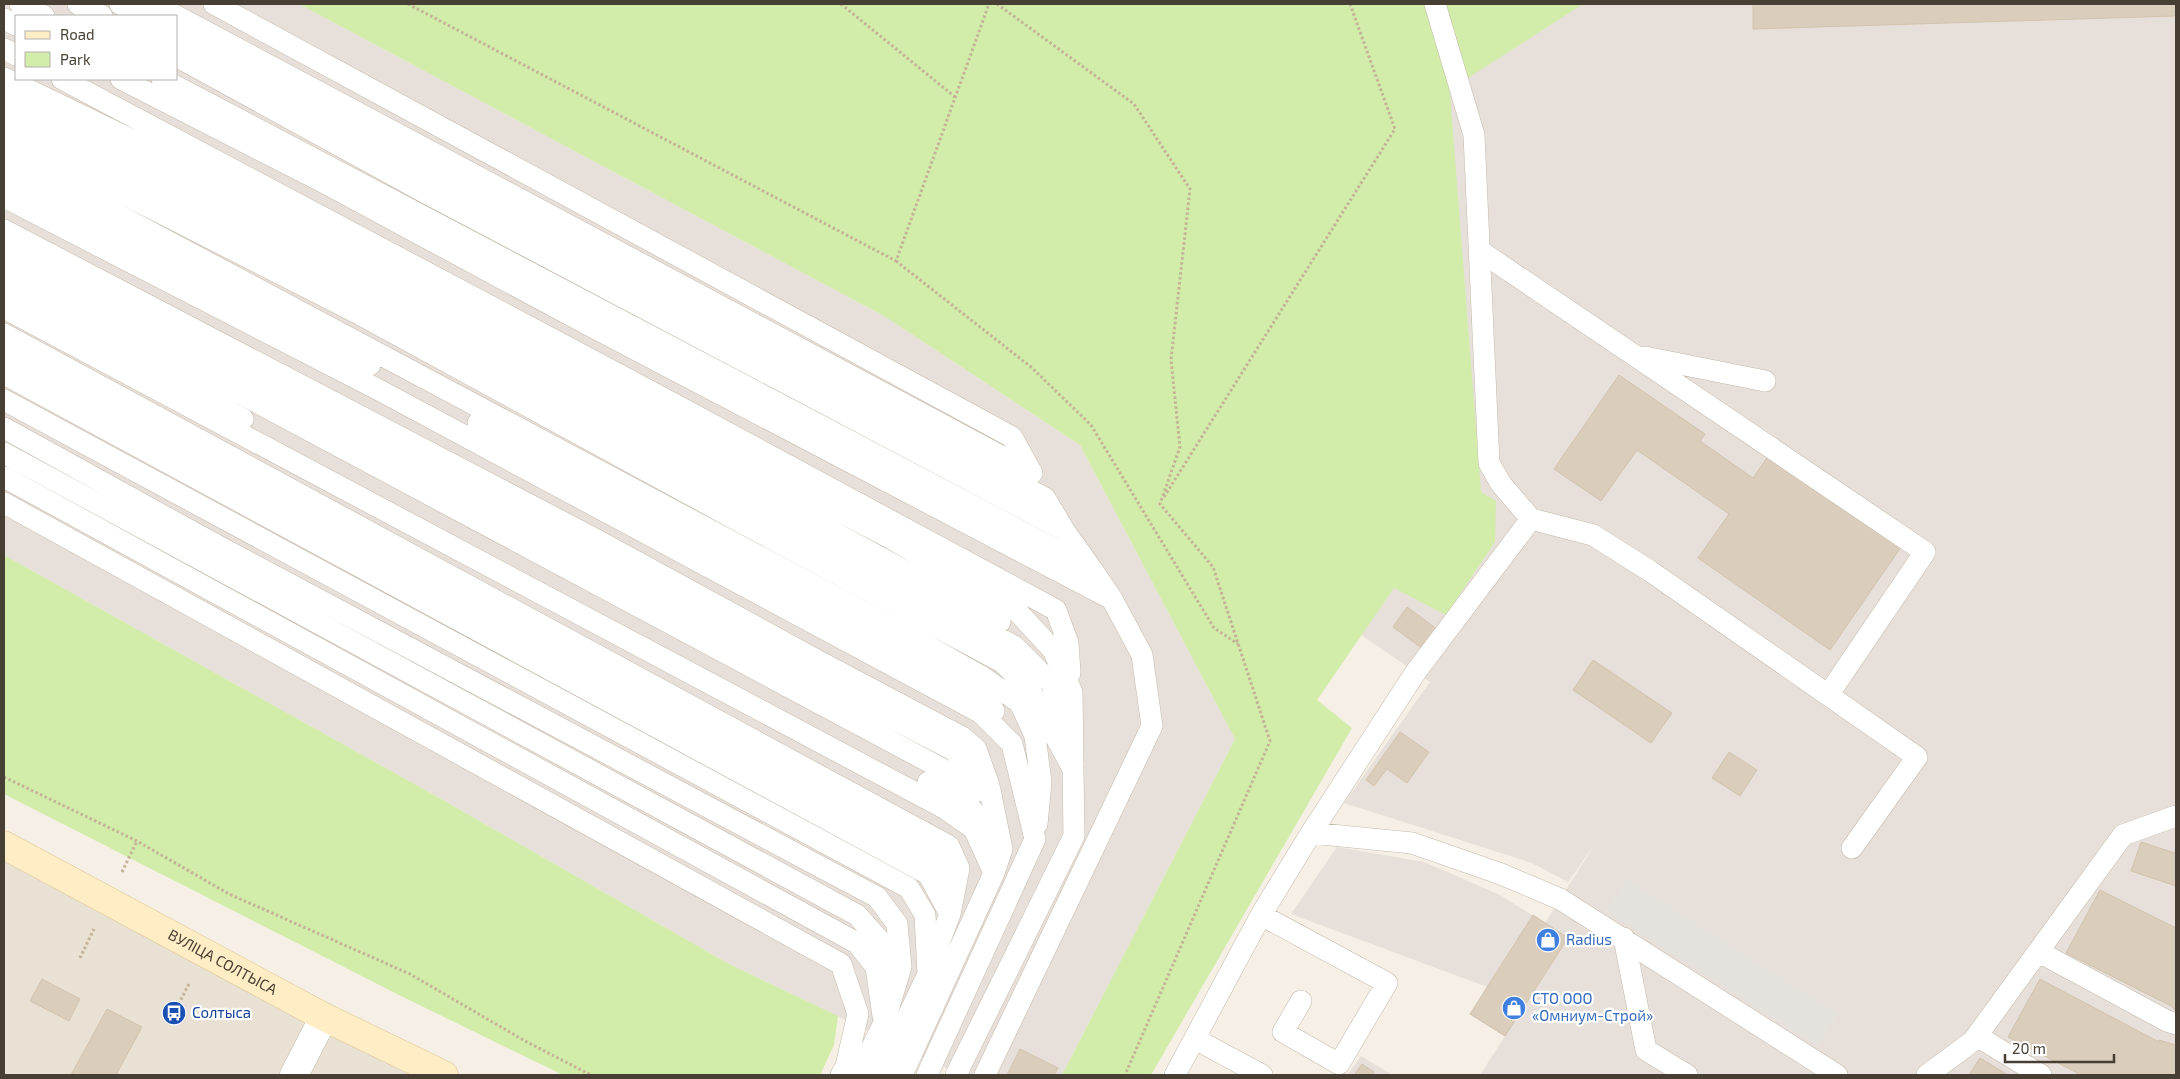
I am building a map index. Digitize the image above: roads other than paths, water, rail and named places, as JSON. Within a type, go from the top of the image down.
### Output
[{"type":"main road","name":"ВУЛІЦА СОЛТЫСА","points":[[4,845],[324,1017],[444,1075]]},
{"type":"street","points":[[294,1075],[324,1017]]},
{"type":"lane","points":[[20,4],[42,15]]},
{"type":"lane","points":[[78,4],[100,15]]},
{"type":"lane","points":[[120,4],[140,15]]},
{"type":"lane","points":[[154,4],[175,15]]},
{"type":"lane","points":[[214,4],[1012,436],[1045,498],[1064,530],[1112,599],[1142,655],[1152,726],[985,1075]]},
{"type":"lane","points":[[1435,4],[1474,135],[1489,463],[1501,484],[1531,518],[1593,535],[1650,571],[1917,757],[1852,848]]},
{"type":"lane","points":[[178,17],[1031,472]]},
{"type":"lane","points":[[4,18],[15,24]]},
{"type":"lane","points":[[178,36],[466,192],[1045,498]]},
{"type":"lane","points":[[178,57],[426,193],[1064,530]]},
{"type":"lane","points":[[4,78],[258,200],[645,410],[892,539],[1015,609],[1054,650],[1062,688],[1073,769],[1074,836],[956,1075]]},
{"type":"lane","points":[[64,80],[665,399],[1056,610],[1068,643],[1062,688]]},
{"type":"lane","points":[[123,80],[319,180],[575,318],[1112,599]]},
{"type":"lane","points":[[164,80],[1091,568]]},
{"type":"lane","points":[[4,94],[327,259],[991,618],[1031,641],[1062,688]]},
{"type":"lane","points":[[4,117],[147,187],[446,341],[1014,646],[1062,688]]},
{"type":"lane","points":[[4,133],[361,315],[1002,662],[1029,688],[1073,769]]},
{"type":"lane","points":[[4,154],[922,643],[984,678],[1020,703],[1035,736],[1041,782],[1035,839],[927,1075]]},
{"type":"lane","points":[[4,175],[389,375],[700,544],[938,668],[989,702],[1012,744],[1035,839]]},
{"type":"lane","points":[[4,197],[379,390],[981,713],[1012,744]]},
{"type":"lane","points":[[4,230],[595,538],[822,663],[962,737],[976,749],[989,787],[1002,849],[994,873],[902,1075]]},
{"type":"lane","points":[[4,247],[677,606],[953,750],[989,787]]},
{"type":"lane","points":[[1480,251],[1926,552],[1828,695]]},
{"type":"lane","points":[[4,266],[989,787]]},
{"type":"lane","points":[[4,288],[239,416],[968,804],[1002,849]]},
{"type":"lane","points":[[4,308],[944,808],[974,829],[994,873]]},
{"type":"lane","points":[[4,334],[949,846],[959,868],[956,892],[950,914],[928,974],[880,1075]]},
{"type":"lane","points":[[1634,355],[1765,381]]},
{"type":"lane","points":[[4,356],[940,861],[956,892]]},
{"type":"lane","points":[[4,374],[928,874],[950,914]]},
{"type":"lane","points":[[4,400],[909,888],[925,915],[928,974]]},
{"type":"lane","points":[[4,428],[226,550],[877,897],[897,924],[901,967],[884,1023],[858,1075]]},
{"type":"lane","points":[[4,454],[857,915],[882,943],[896,983]]},
{"type":"lane","points":[[4,477],[857,943],[876,967],[884,1023]]},
{"type":"lane","points":[[4,503],[841,964],[858,1014],[846,1066],[841,1075]]},
{"type":"lane","points":[[1175,1075],[1261,915],[1311,833],[1415,673],[1531,518]]},
{"type":"lane","points":[[1927,1075],[1973,1042],[2123,835],[2176,816]]},
{"type":"lane","points":[[1311,833],[1412,843],[1501,874],[1560,898],[1837,1075]]},
{"type":"lane","points":[[1261,915],[1387,983],[1339,1064],[1283,1032],[1301,1001]]},
{"type":"lane","points":[[1624,938],[1646,1050],[1688,1075]]},
{"type":"lane","points":[[2039,952],[2167,1021],[2176,1024]]},
{"type":"lane","points":[[1977,1036],[2042,1075]]},
{"type":"lane","points":[[1195,1038],[1262,1075]]},
{"type":"place","name":"Radius","points":[[1548,940]]},
{"type":"place","name":"СТО ООО «Омниум-Строй»","points":[[1514,1008]]},
{"type":"place","name":"Солтыса","points":[[174,1013]]}]
